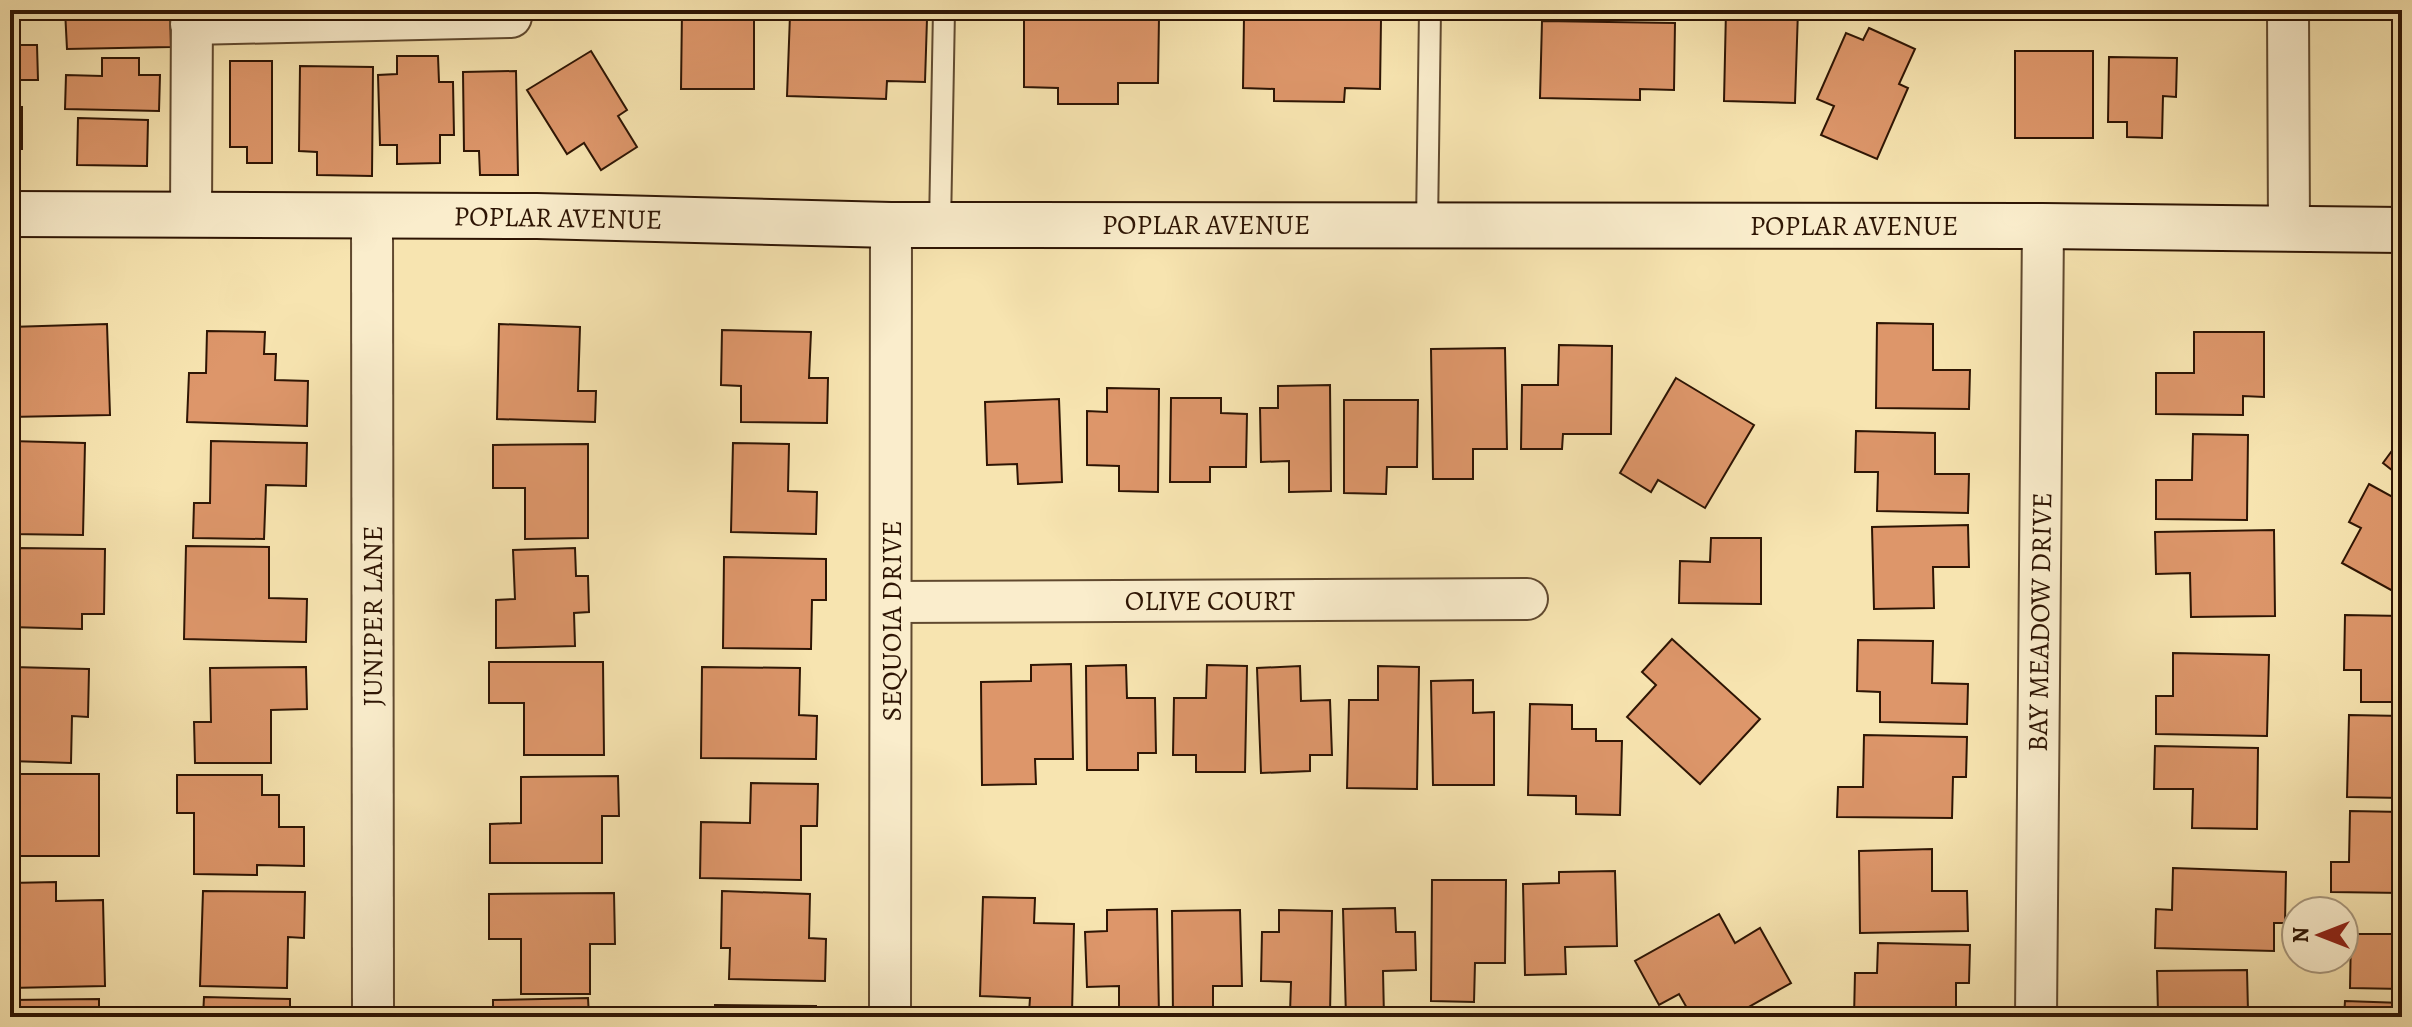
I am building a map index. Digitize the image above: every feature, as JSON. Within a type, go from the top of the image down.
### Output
[{"type":"street","points":[[191,214],[191,17],[511,17],[511,10]]},
{"type":"street","points":[[2288,10],[2289,229]]},
{"type":"street","name":"POPLAR AVENUE","points":[[10,214],[372,215],[891,225],[2043,226],[2402,230]]},
{"type":"street","name":"JUNIPER LANE","points":[[372,215],[373,1017]]},
{"type":"street","name":"SEQUOIA DRIVE","points":[[890,1017],[893,602],[891,225]]},
{"type":"street","name":"BAY MEADOW DRIVE","points":[[2036,1017],[2043,226]]},
{"type":"street","name":"OLIVE COURT","points":[[893,602],[1527,599]]},
{"type":"lane","points":[[940,225],[944,10]]},
{"type":"lane","points":[[1427,225],[1430,10]]},
{"type":"building","points":[[65,10],[170,10],[171,47],[67,49]]},
{"type":"building","points":[[682,10],[754,10],[754,89],[681,89]]},
{"type":"building","points":[[1726,10],[1798,10],[1795,103],[1724,101]]},
{"type":"building","points":[[790,15],[927,19],[925,82],[887,81],[886,99],[787,96]]},
{"type":"building","points":[[1024,16],[1159,17],[1158,83],[1118,83],[1118,104],[1058,104],[1058,88],[1024,87]]},
{"type":"building","points":[[1244,17],[1381,20],[1380,89],[1345,88],[1344,102],[1274,101],[1274,89],[1243,88]]},
{"type":"building","points":[[1542,21],[1675,23],[1674,90],[1640,89],[1640,100],[1540,98]]},
{"type":"building","points":[[1869,28],[1915,49],[1899,84],[1908,88],[1877,159],[1821,135],[1834,106],[1817,99],[1846,33],[1863,40]]},
{"type":"building","points":[[10,45],[37,45],[38,80],[10,80]]},
{"type":"building","points":[[591,51],[627,110],[618,116],[637,147],[601,170],[584,143],[567,154],[527,90]]},
{"type":"building","points":[[2015,51],[2093,51],[2093,138],[2015,138]]},
{"type":"building","points":[[397,56],[438,56],[439,82],[453,82],[454,135],[440,135],[440,163],[397,164],[397,145],[380,145],[378,75],[397,74]]},
{"type":"building","points":[[2109,57],[2177,58],[2176,97],[2163,96],[2162,138],[2127,137],[2127,122],[2108,122]]},
{"type":"building","points":[[102,58],[139,58],[139,75],[160,75],[159,111],[65,109],[66,75],[102,76]]},
{"type":"building","points":[[230,61],[272,61],[272,163],[247,163],[247,147],[230,147]]},
{"type":"building","points":[[300,66],[373,67],[372,176],[317,175],[317,152],[299,151]]},
{"type":"building","points":[[516,71],[518,175],[480,175],[479,151],[464,151],[463,72]]},
{"type":"building","points":[[10,107],[22,107],[22,149],[10,149]]},
{"type":"building","points":[[78,118],[148,120],[147,166],[77,165]]},
{"type":"building","points":[[1877,323],[1933,324],[1933,370],[1970,370],[1969,409],[1876,408]]},
{"type":"building","points":[[107,324],[110,415],[10,417],[10,327]]},
{"type":"building","points":[[499,324],[580,327],[578,391],[596,391],[595,422],[497,419]]},
{"type":"building","points":[[722,330],[811,332],[809,378],[828,378],[827,423],[741,422],[741,386],[721,385]]},
{"type":"building","points":[[207,331],[265,332],[264,354],[276,354],[275,380],[308,381],[307,426],[187,422],[189,373],[206,373]]},
{"type":"building","points":[[2194,332],[2264,332],[2264,397],[2243,396],[2243,415],[2156,414],[2156,373],[2194,373]]},
{"type":"building","points":[[1559,345],[1612,346],[1611,434],[1563,434],[1562,449],[1521,449],[1522,385],[1558,385]]},
{"type":"building","points":[[1505,348],[1507,449],[1473,449],[1473,479],[1433,479],[1431,349]]},
{"type":"building","points":[[1676,378],[1754,425],[1705,508],[1658,480],[1651,492],[1620,473]]},
{"type":"building","points":[[1330,385],[1331,491],[1289,492],[1289,461],[1261,462],[1260,408],[1278,408],[1278,386]]},
{"type":"building","points":[[1107,388],[1159,389],[1158,492],[1119,491],[1119,466],[1087,465],[1087,411],[1107,412]]},
{"type":"building","points":[[1171,398],[1221,398],[1221,413],[1247,414],[1246,467],[1210,467],[1210,482],[1170,482]]},
{"type":"building","points":[[1059,399],[1062,482],[1018,484],[1017,464],[987,465],[985,402]]},
{"type":"building","points":[[1344,400],[1418,400],[1417,467],[1387,467],[1386,494],[1344,493]]},
{"type":"building","points":[[1856,431],[1935,433],[1935,474],[1969,474],[1968,513],[1877,511],[1878,472],[1855,472]]},
{"type":"building","points":[[2193,434],[2248,435],[2247,520],[2156,519],[2156,480],[2192,480]]},
{"type":"building","points":[[2402,437],[2402,478],[2383,463]]},
{"type":"building","points":[[10,441],[85,443],[83,535],[10,534]]},
{"type":"building","points":[[211,441],[307,443],[306,486],[266,485],[264,539],[193,538],[194,503],[210,503]]},
{"type":"building","points":[[733,443],[789,444],[788,491],[817,492],[816,534],[731,532]]},
{"type":"building","points":[[588,444],[588,538],[525,539],[525,488],[493,488],[493,445]]},
{"type":"building","points":[[2369,484],[2402,502],[2402,596],[2342,563],[2361,528],[2349,522]]},
{"type":"building","points":[[1968,525],[1969,567],[1933,567],[1934,608],[1874,609],[1872,527]]},
{"type":"building","points":[[2274,530],[2275,616],[2191,617],[2190,573],[2156,574],[2155,532]]},
{"type":"building","points":[[1711,538],[1761,538],[1761,604],[1679,603],[1680,561],[1710,562]]},
{"type":"building","points":[[186,546],[269,547],[269,598],[307,599],[306,642],[184,639]]},
{"type":"building","points":[[18,548],[105,549],[104,614],[82,614],[82,629],[10,627],[10,583],[17,583]]},
{"type":"building","points":[[575,548],[576,576],[588,576],[589,612],[574,613],[575,646],[496,648],[496,600],[515,599],[513,550]]},
{"type":"building","points":[[724,557],[826,559],[826,600],[812,600],[811,649],[723,648]]},
{"type":"building","points":[[2345,615],[2402,616],[2402,702],[2361,702],[2361,670],[2344,670]]},
{"type":"building","points":[[1672,639],[1760,719],[1700,784],[1627,717],[1656,685],[1642,672]]},
{"type":"building","points":[[1858,640],[1933,641],[1932,683],[1968,684],[1967,724],[1880,722],[1880,692],[1857,691]]},
{"type":"building","points":[[2173,653],[2269,655],[2267,736],[2156,734],[2156,696],[2173,696]]},
{"type":"building","points":[[10,657],[13,658],[13,667],[89,669],[88,717],[72,716],[71,763],[10,761]]},
{"type":"building","points":[[489,662],[603,662],[604,755],[524,755],[524,703],[489,703]]},
{"type":"building","points":[[1071,664],[1073,759],[1035,759],[1036,784],[982,785],[981,682],[1031,681],[1031,665]]},
{"type":"building","points":[[1126,665],[1127,698],[1155,698],[1156,753],[1138,753],[1138,770],[1087,770],[1086,666]]},
{"type":"building","points":[[1207,665],[1247,666],[1245,772],[1196,772],[1196,755],[1173,755],[1174,698],[1206,698]]},
{"type":"building","points":[[1300,666],[1301,701],[1330,700],[1332,755],[1310,755],[1310,771],[1261,773],[1257,668]]},
{"type":"building","points":[[1378,666],[1419,667],[1417,789],[1347,788],[1349,700],[1378,700]]},
{"type":"building","points":[[306,667],[307,709],[271,710],[271,763],[195,763],[194,722],[211,722],[210,668]]},
{"type":"building","points":[[702,667],[800,668],[799,715],[817,716],[816,759],[701,758]]},
{"type":"building","points":[[1473,680],[1473,713],[1494,712],[1494,785],[1433,785],[1431,681]]},
{"type":"building","points":[[1530,704],[1572,705],[1572,729],[1596,729],[1596,741],[1622,741],[1620,815],[1576,814],[1576,796],[1528,795]]},
{"type":"building","points":[[2349,715],[2402,716],[2402,798],[2347,797]]},
{"type":"building","points":[[1864,735],[1967,737],[1966,777],[1953,777],[1952,818],[1837,817],[1838,787],[1863,787]]},
{"type":"building","points":[[2155,746],[2258,748],[2257,829],[2192,828],[2193,789],[2154,789]]},
{"type":"building","points":[[10,774],[99,774],[99,856],[10,856]]},
{"type":"building","points":[[177,775],[262,775],[262,795],[279,795],[279,827],[304,827],[304,866],[257,865],[257,875],[194,874],[194,813],[177,813]]},
{"type":"building","points":[[618,776],[619,816],[602,816],[602,863],[490,863],[490,824],[521,823],[521,777]]},
{"type":"building","points":[[751,783],[818,784],[817,826],[801,826],[801,880],[700,878],[701,822],[750,823]]},
{"type":"building","points":[[2350,811],[2402,812],[2402,893],[2331,892],[2331,862],[2349,862]]},
{"type":"building","points":[[1932,849],[1932,891],[1967,891],[1968,931],[1860,933],[1859,851]]},
{"type":"building","points":[[2173,868],[2286,872],[2286,895],[2280,895],[2280,923],[2274,923],[2274,951],[2155,948],[2156,909],[2172,910]]},
{"type":"building","points":[[1615,871],[1617,946],[1565,947],[1566,974],[1525,975],[1523,884],[1559,883],[1559,872]]},
{"type":"building","points":[[1432,880],[1506,880],[1505,963],[1475,963],[1474,1002],[1431,1001]]},
{"type":"building","points":[[56,882],[56,901],[103,900],[105,986],[10,988],[10,883]]},
{"type":"building","points":[[203,891],[305,892],[304,938],[288,937],[287,988],[200,986]]},
{"type":"building","points":[[722,891],[810,894],[809,938],[826,939],[825,981],[729,979],[730,948],[721,948]]},
{"type":"building","points":[[614,893],[615,944],[590,944],[590,994],[521,994],[521,939],[489,939],[489,894]]},
{"type":"building","points":[[983,897],[1035,898],[1034,923],[1074,924],[1072,1014],[1029,1013],[1030,998],[980,996]]},
{"type":"building","points":[[1395,908],[1396,932],[1415,932],[1416,970],[1383,971],[1384,1017],[1346,1017],[1343,909]]},
{"type":"building","points":[[1157,909],[1159,1015],[1119,1016],[1119,986],[1087,987],[1085,932],[1107,931],[1107,910]]},
{"type":"building","points":[[1240,910],[1242,986],[1213,986],[1213,1017],[1173,1017],[1172,911]]},
{"type":"building","points":[[1279,910],[1332,911],[1330,1014],[1290,1013],[1291,982],[1261,981],[1262,932],[1279,932]]},
{"type":"building","points":[[1719,914],[1735,943],[1760,928],[1791,983],[1731,1017],[1692,1017],[1679,994],[1659,1005],[1635,961]]},
{"type":"building","points":[[2360,934],[2402,934],[2402,989],[2350,988],[2350,975],[2360,975]]},
{"type":"building","points":[[1878,943],[1970,945],[1969,983],[1956,983],[1956,1017],[1854,1017],[1855,973],[1877,973]]},
{"type":"building","points":[[2247,970],[2248,1011],[2265,1010],[2265,1017],[2190,1017],[2190,1013],[2158,1013],[2157,971]]},
{"type":"building","points":[[204,997],[290,999],[290,1017],[203,1017]]},
{"type":"building","points":[[588,998],[589,1017],[493,1017],[493,1000]]},
{"type":"building","points":[[99,999],[99,1017],[10,1017],[10,1000]]},
{"type":"building","points":[[2345,1001],[2402,1003],[2402,1017],[2344,1017]]},
{"type":"building","points":[[715,1005],[816,1006],[816,1017],[715,1017]]}]
